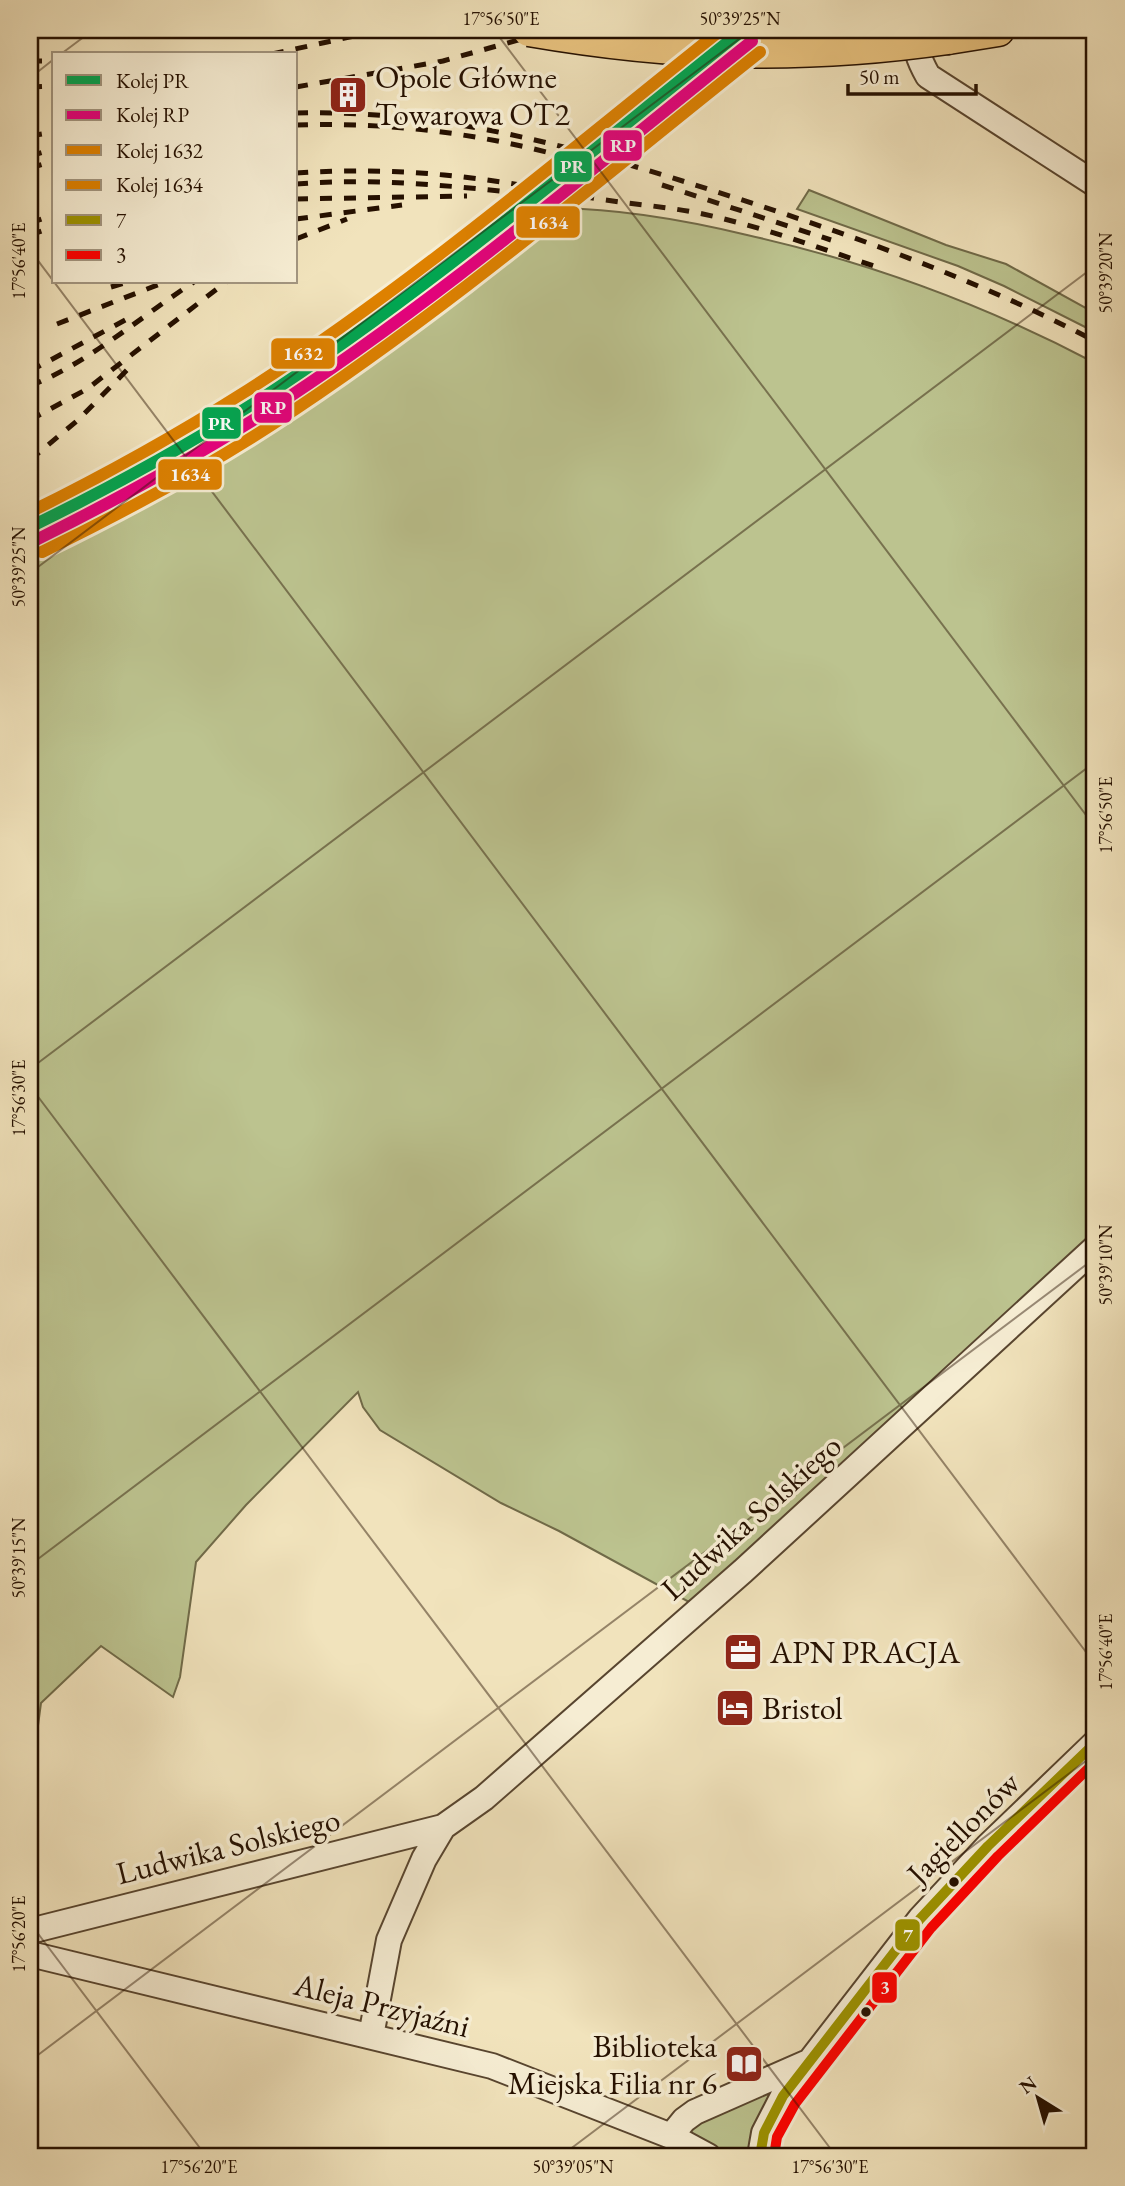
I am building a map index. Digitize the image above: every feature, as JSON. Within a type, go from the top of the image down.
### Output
[{"type":"main road","points":[[529,30],[638,46],[744,53],[852,50],[998,30]]},
{"type":"street","points":[[917,30],[916,54],[928,76],[1095,184]]},
{"type":"street","name":"Ludwika Solskiego","points":[[30,1931],[443,1827],[484,1798],[743,1571],[1095,1248]]},
{"type":"street","name":"Jagiellonów","points":[[760,2156],[764,2133],[772,2116],[806,2063],[919,1919],[988,1846],[1095,1744]]},
{"type":"street","name":"Ludwika Solskiego","points":[[371,2036],[389,1940],[424,1859],[443,1827]]},
{"type":"street","name":"Aleja Przyjaźni","points":[[30,1954],[492,2066],[671,2136],[708,2156]]},
{"type":"street","name":"Jagiellonów","points":[[671,2136],[684,2120],[695,2112],[806,2063]]},
{"type":"green space","points":[[809,190],[946,245],[1006,264],[1095,313],[1095,332],[958,266],[797,209]]},
{"type":"green space","points":[[558,208],[630,213],[677,220],[837,258],[969,304],[1095,363],[1095,1248],[700,1608],[559,1531],[501,1503],[380,1430],[363,1407],[358,1392],[246,1505],[196,1562],[180,1677],[173,1697],[101,1646],[41,1703],[30,1785],[30,542],[150,477],[268,406],[345,355],[475,258],[529,223]]},
{"type":"green space","points":[[806,2063],[760,2156],[712,2156],[676,2129]]},
{"type":"railway","points":[[281,52],[382,30]]},
{"type":"railway","points":[[298,87],[443,61],[554,30]]},
{"type":"railway","points":[[30,61],[52,61]]},
{"type":"railway","points":[[30,87],[52,86]]},
{"type":"railway","points":[[298,113],[409,118],[464,126],[519,136],[627,164],[782,213],[919,262],[1008,299],[1095,341]]},
{"type":"railway","points":[[298,125],[361,125],[426,130],[459,134],[554,154]]},
{"type":"railway","points":[[30,136],[52,132]]},
{"type":"railway","points":[[30,156],[52,150]]},
{"type":"railway","points":[[30,168],[52,162]]},
{"type":"railway","points":[[298,173],[371,171],[443,175],[689,211],[769,231],[877,267]]},
{"type":"railway","points":[[298,184],[380,182],[519,193]]},
{"type":"railway","points":[[662,185],[831,240]]},
{"type":"railway","points":[[298,199],[467,196]]},
{"type":"railway","points":[[298,219],[402,205]]},
{"type":"railway","points":[[30,223],[52,216]]},
{"type":"railway","points":[[298,238],[347,219]]},
{"type":"railway","points":[[30,235],[52,228]]},
{"type":"railway","points":[[111,287],[121,284]]},
{"type":"railway","points":[[57,324],[160,284]]},
{"type":"railway","points":[[30,386],[94,352],[191,284]]},
{"type":"railway","points":[[30,420],[87,389],[223,284]]},
{"type":"railway","points":[[30,371],[129,318]]},
{"type":"railway","points":[[30,460],[78,420],[127,370]]},
{"type":"rail line","name":"1632","points":[[30,512],[168,439],[310,349],[430,262],[721,30]]},
{"type":"rail line","name":"PR","points":[[30,527],[173,452],[256,402],[320,359],[504,222],[743,30]]},
{"type":"rail line","name":"RP","points":[[36,540],[208,448],[327,371],[390,327],[512,234],[752,41]]},
{"type":"rail line","name":"1634","points":[[42,552],[131,507],[245,442],[337,381],[521,244],[760,52]]},
{"type":"transit line","name":"7","points":[[760,2156],[764,2133],[783,2096],[920,1919],[988,1846],[1095,1743]]},
{"type":"transit line","name":"3","points":[[774,2156],[777,2137],[795,2104],[931,1928],[998,1856],[1095,1762]]},
{"type":"place","name":"Opole Główne Towarowa OT2","points":[[348,95]]},
{"type":"place","name":"APN PRACJA","points":[[743,1652]]},
{"type":"place","name":"Bristol","points":[[735,1708]]},
{"type":"place","name":"Biblioteka Miejska Filia nr 6","points":[[744,2064]]}]
